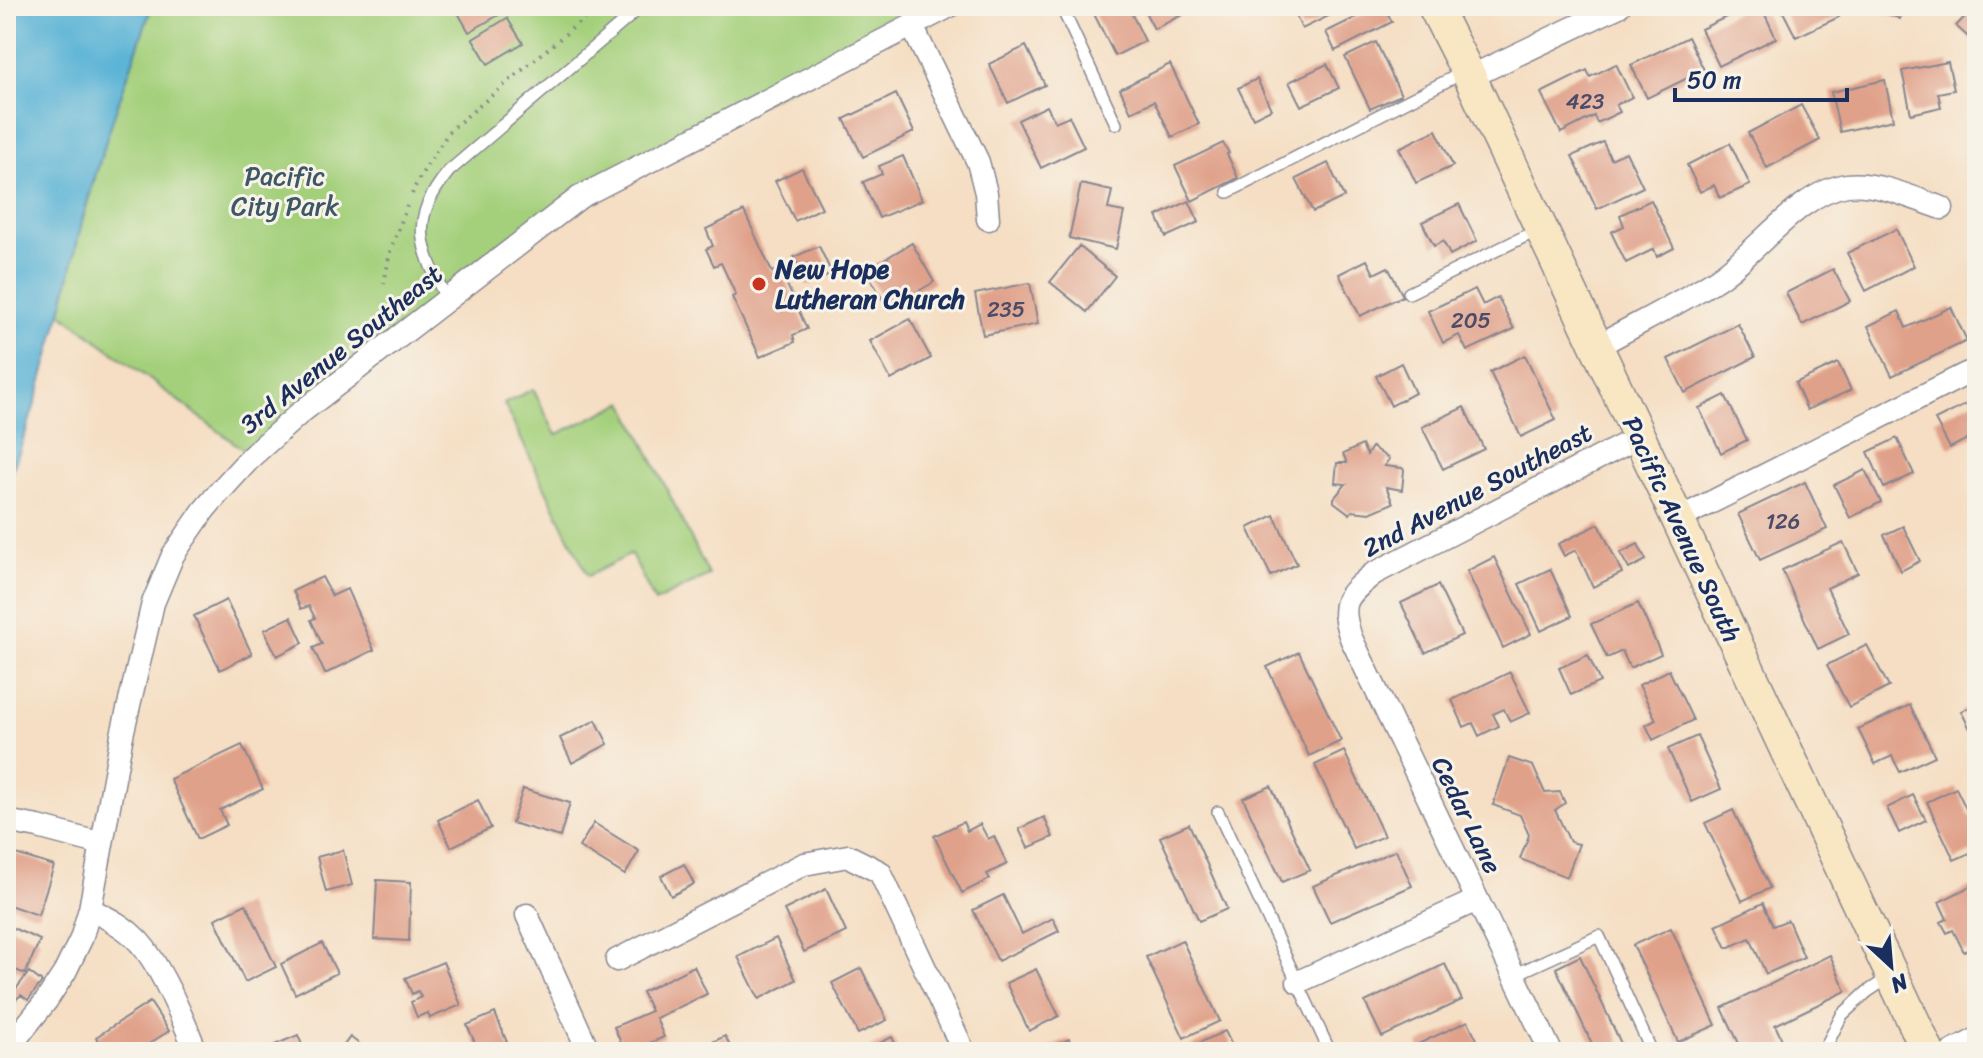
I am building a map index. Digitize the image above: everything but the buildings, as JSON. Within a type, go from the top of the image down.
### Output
[{"type":"street","name":"3rd Avenue Southeast","points":[[6,1051],[46,1001],[81,939],[90,909],[122,735],[153,603],[180,544],[204,510],[252,456],[300,413],[580,197],[950,6]]},
{"type":"street","name":"Pacific Avenue South","points":[[1434,6],[1928,1052]]},
{"type":"street","points":[[1468,74],[1619,6]]},
{"type":"street","points":[[912,26],[978,162],[986,193],[988,219]]},
{"type":"street","points":[[1596,347],[1714,281],[1803,205],[1827,191],[1848,185],[1870,185],[1942,208]]},
{"type":"street","points":[[1678,519],[1977,370]]},
{"type":"street","name":"2nd Avenue Southeast","points":[[1348,600],[1354,590],[1373,574],[1639,437]]},
{"type":"street","name":"Cedar Lane","points":[[1348,600],[1344,615],[1351,638],[1551,1052]]},
{"type":"street","points":[[6,821],[102,844]]},
{"type":"street","points":[[617,960],[804,864],[848,856],[880,872],[964,1052]]},
{"type":"street","points":[[1298,982],[1477,900]]},
{"type":"street","points":[[90,909],[123,927],[143,945],[196,1052]]},
{"type":"street","points":[[527,915],[589,1052]]},
{"type":"street","points":[[1952,1052],[1977,1039]]},
{"type":"lane","points":[[447,300],[430,266],[423,238],[422,222],[426,204],[436,187],[449,171],[642,6]]},
{"type":"lane","points":[[1061,6],[1116,124]]},
{"type":"lane","points":[[1228,192],[1468,74]]},
{"type":"lane","points":[[1409,293],[1541,229]]},
{"type":"lane","points":[[1218,812],[1330,1052]]},
{"type":"lane","points":[[1514,975],[1599,936],[1652,1052]]},
{"type":"lane","points":[[1823,1052],[1842,1015],[1867,992],[1892,976]]},
{"type":"green space","name":"Pacific City Park","points":[[152,6],[950,6],[580,197],[252,456],[61,313],[82,222],[111,124]]},
{"type":"green space","points":[[533,389],[556,435],[624,402],[709,575],[655,602],[631,554],[588,576],[504,404]]},
{"type":"water","points":[[6,6],[152,6],[98,167],[43,377],[6,486]]},
{"type":"place","name":"New Hope Lutheran Church","points":[[759,284]]}]
